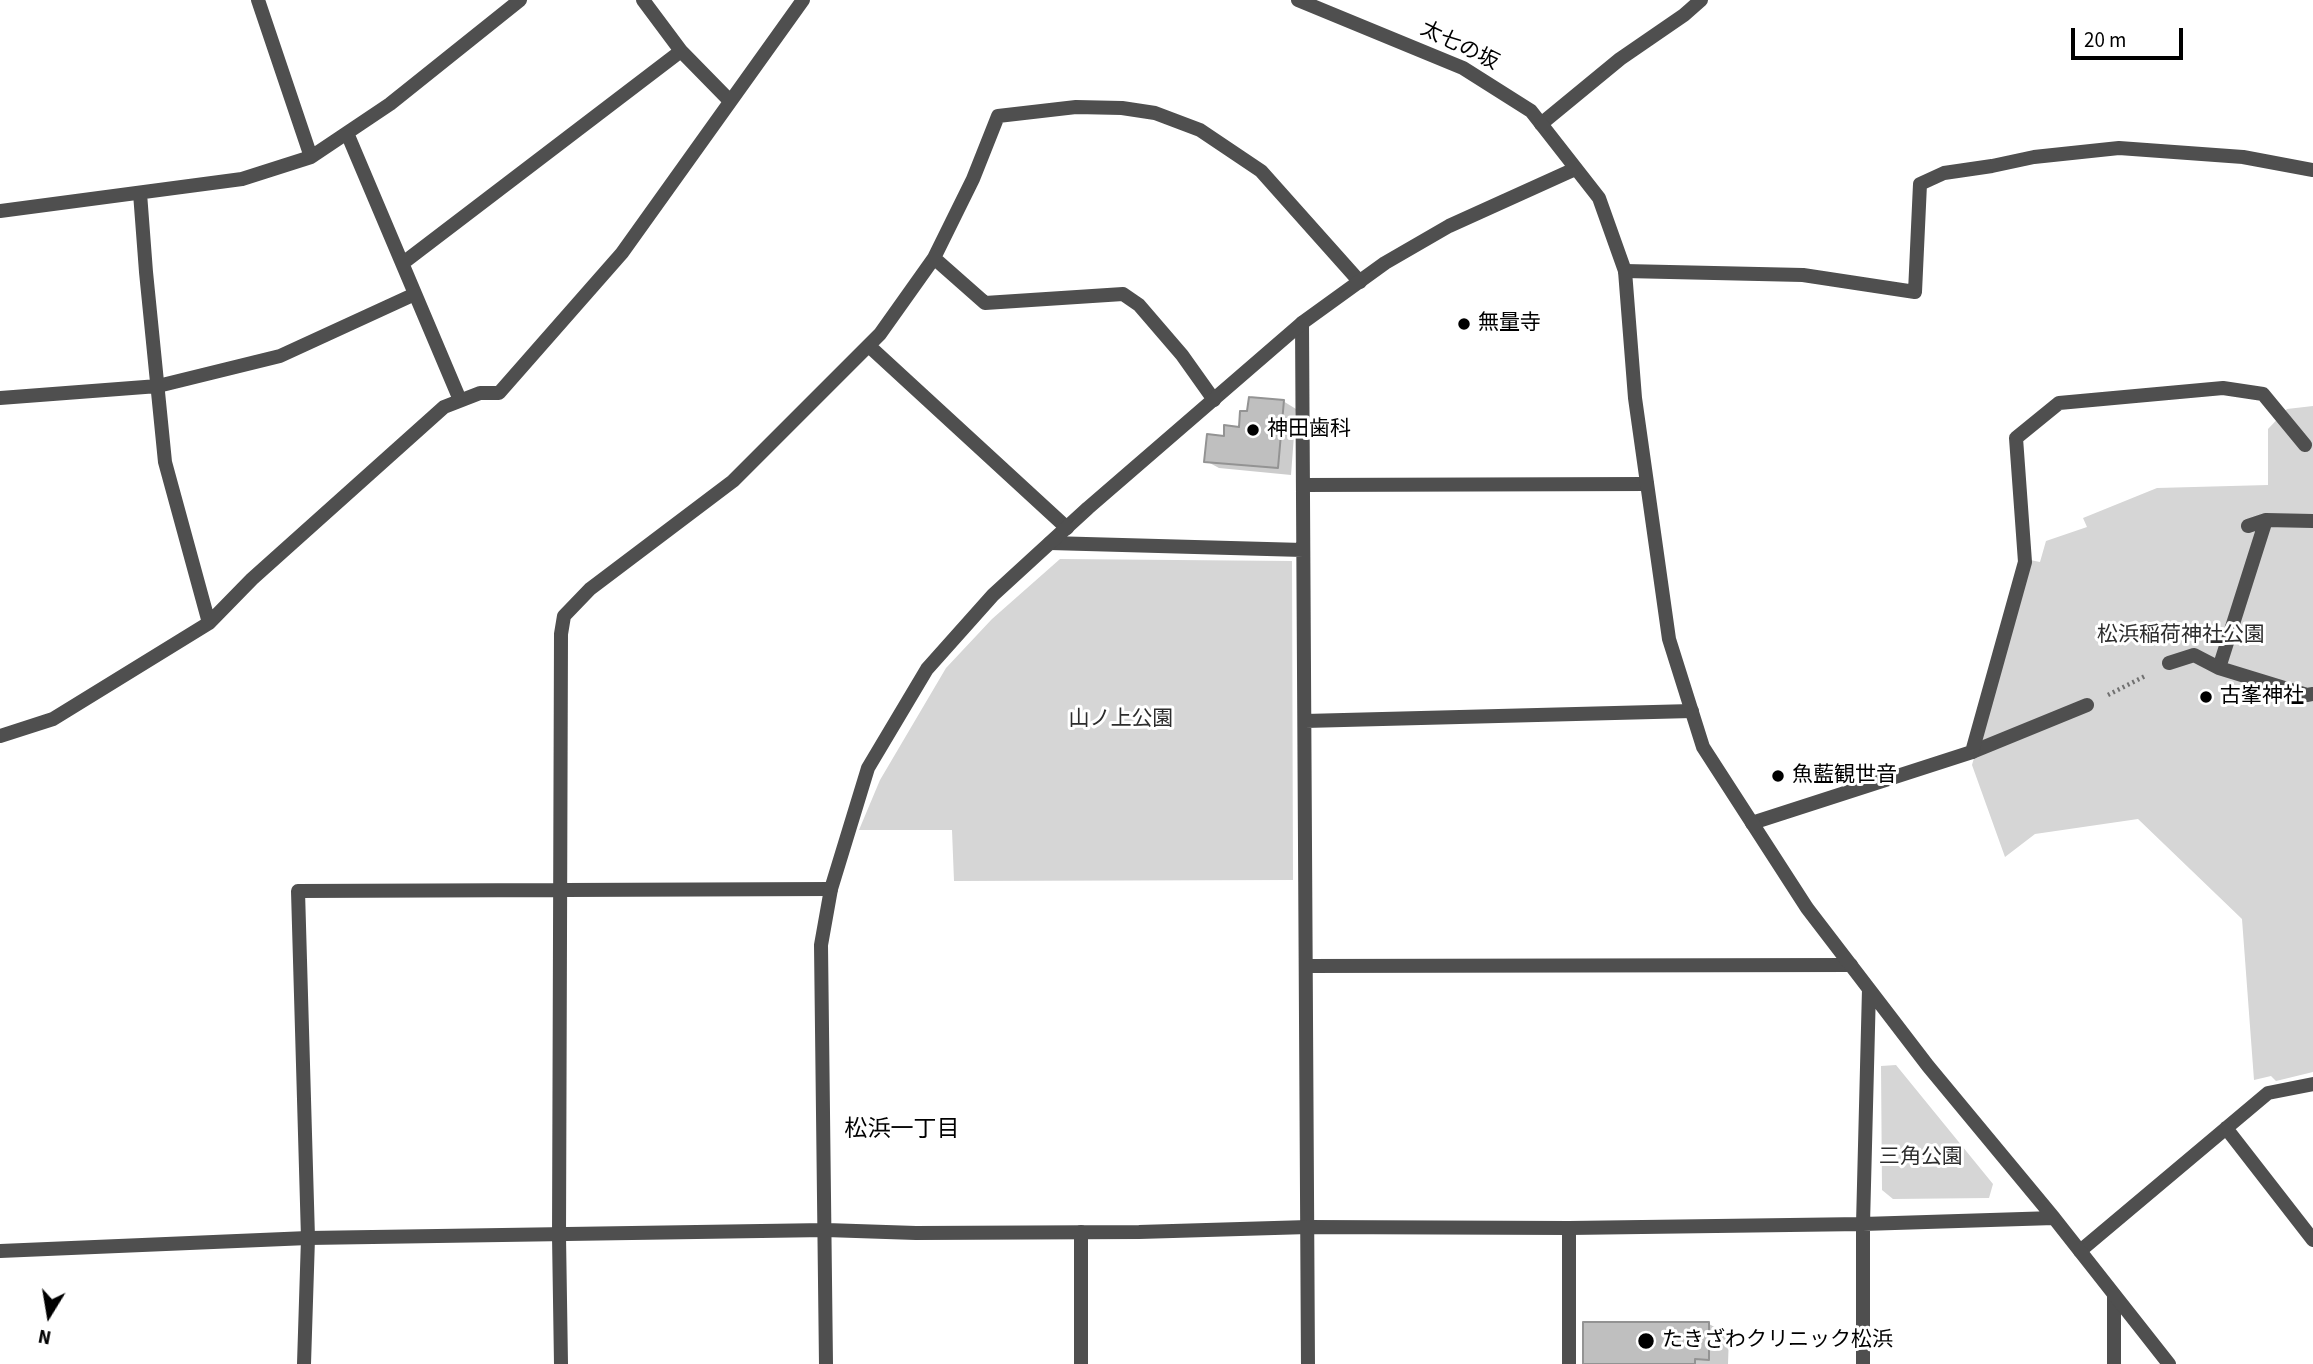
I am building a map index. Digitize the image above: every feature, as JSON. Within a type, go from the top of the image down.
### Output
[{"type":"street","points":[[258,0],[311,157]]},
{"type":"street","points":[[0,211],[242,179],[311,157],[390,104],[520,0]]},
{"type":"street","points":[[643,0],[681,51],[729,100]]},
{"type":"street","points":[[0,736],[53,719],[209,623],[262,570],[444,407],[480,393],[499,393],[622,253],[803,0]]},
{"type":"street","name":"太七の坂","points":[[1298,0],[1463,68],[1531,111],[1599,198],[1625,271],[1635,398],[1669,639],[1703,747],[1807,908],[1928,1066],[2054,1218],[2169,1364]]},
{"type":"street","points":[[1541,124],[1620,59],[1684,15],[1701,0]]},
{"type":"street","points":[[403,263],[681,51]]},
{"type":"street","points":[[561,1364],[561,634],[564,616],[590,589],[733,481],[880,334],[934,258],[973,179],[998,116],[1076,107],[1122,108],[1155,113],[1200,130],[1261,171],[1360,282]]},
{"type":"street","points":[[347,133],[460,400]]},
{"type":"street","points":[[1625,271],[1803,275],[1915,292],[1920,184],[1944,173],[2034,157],[2119,148],[2243,157],[2313,170]]},
{"type":"street","points":[[826,1364],[821,945],[831,889],[868,768],[927,669],[993,594],[1302,323],[1385,263],[1449,226],[1575,169]]},
{"type":"street","points":[[140,193],[166,462],[209,623]]},
{"type":"street","points":[[934,258],[985,303],[1123,294],[1139,305],[1182,355],[1214,400]]},
{"type":"street","points":[[0,398],[158,386],[280,356],[415,294]]},
{"type":"street","points":[[1302,323],[1308,1364]]},
{"type":"street","points":[[869,346],[1067,528]]},
{"type":"street","points":[[1972,752],[2025,562],[2016,438],[2059,402],[2223,388],[2263,394],[2305,445]]},
{"type":"street","points":[[1303,485],[1647,484]]},
{"type":"street","points":[[2248,526],[2266,520],[2313,521]]},
{"type":"street","points":[[2218,668],[2266,520]]},
{"type":"street","points":[[1050,543],[1303,550]]},
{"type":"street","points":[[2169,663],[2194,655],[2218,668],[2307,695],[2313,694]]},
{"type":"street","points":[[1752,823],[1972,752],[2087,705]]},
{"type":"street","points":[[1305,720],[1692,711]]},
{"type":"street","points":[[304,1364],[308,1238],[298,891],[831,889]]},
{"type":"street","points":[[1306,966],[1851,965]]},
{"type":"street","points":[[1863,1364],[1863,1224],[1869,989]]},
{"type":"street","points":[[2080,1251],[2267,1093],[2313,1084]]},
{"type":"street","points":[[2226,1128],[2313,1240]]},
{"type":"street","points":[[0,1251],[308,1238],[826,1230],[916,1233],[1308,1227],[1569,1228],[2054,1218]]},
{"type":"street","points":[[1569,1228],[1569,1364]]},
{"type":"street","points":[[1081,1232],[1081,1364]]},
{"type":"street","points":[[2113,1364],[2114,1295]]},
{"type":"path","points":[[2087,705],[2169,663]]},
{"type":"green space","name":"松浜稲荷神社公園","points":[[2313,406],[2313,1072],[2276,1081],[2271,1076],[2254,1080],[2242,919],[2138,819],[2035,834],[2005,857],[1972,765],[2030,560],[2040,562],[2046,541],[2087,527],[2083,518],[2157,488],[2268,485],[2268,429],[2287,409]]},
{"type":"green space","name":"山ノ上公園","points":[[1060,559],[1292,561],[1293,880],[954,881],[952,830],[859,830],[880,780],[946,668],[992,619]]},
{"type":"green space","name":"三角公園","points":[[1896,1065],[1993,1184],[1989,1198],[1893,1199],[1882,1190],[1881,1066]]},
{"type":"building","name":"神田歯科","points":[[1249,397],[1284,400],[1278,468],[1204,462],[1207,434],[1224,436],[1224,425],[1239,427],[1240,411],[1247,411]]},
{"type":"building","name":"たきざわクリニック松浜","points":[[1583,1322],[1709,1322],[1709,1360],[1695,1359],[1695,1364],[1583,1364]]},
{"type":"place","name":"無量寺","points":[[1464,324]]},
{"type":"place","name":"神田歯科","points":[[1253,430]]},
{"type":"place","name":"古峯神社","points":[[2206,697]]},
{"type":"place","name":"魚藍観世音","points":[[1778,776]]},
{"type":"place","name":"たきざわクリニック松浜","points":[[1646,1341]]},
{"type":"district","name":"松浜一丁目","points":[[902,1131]]}]
